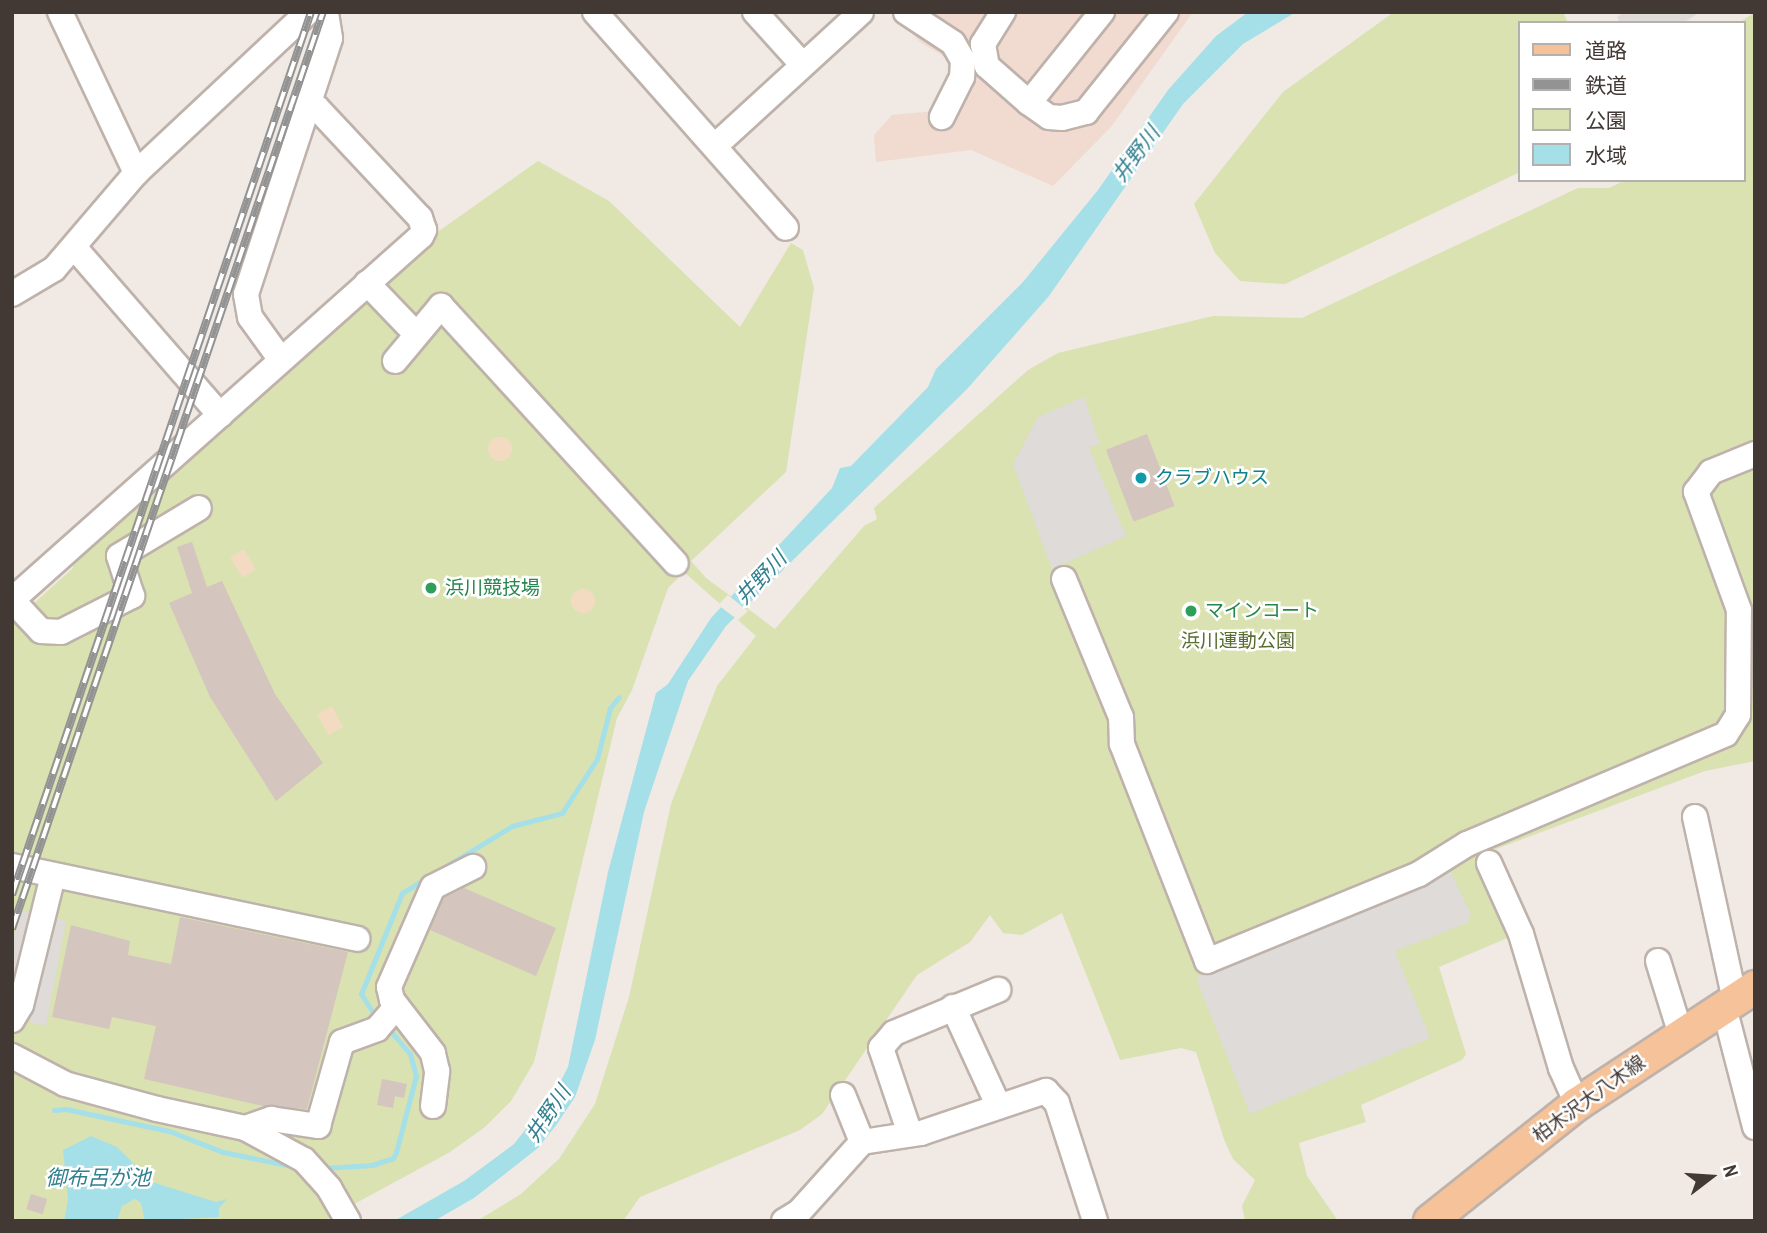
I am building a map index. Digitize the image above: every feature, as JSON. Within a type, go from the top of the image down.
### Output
[{"type":"main road","name":"柏木沢大八木線","points":[[1430,1221],[1577,1104],[1738,998]]},
{"type":"street","points":[[60,12],[136,173]]},
{"type":"street","points":[[12,294],[54,269],[136,173],[308,12]]},
{"type":"street","points":[[281,360],[244,305],[306,102],[330,38],[326,12]]},
{"type":"street","points":[[595,12],[786,229]]},
{"type":"street","points":[[755,12],[802,64]]},
{"type":"street","points":[[715,146],[861,12]]},
{"type":"street","points":[[906,12],[953,43],[964,60],[962,77],[942,117]]},
{"type":"street","points":[[1003,12],[988,33],[984,55],[991,74],[1049,117],[1086,112],[1166,12]]},
{"type":"street","points":[[1029,103],[1102,12]]},
{"type":"street","points":[[199,508],[119,556],[132,596],[61,632],[41,631],[12,600],[421,236],[424,230],[419,218],[317,108],[306,102]]},
{"type":"street","points":[[74,247],[220,415]]},
{"type":"street","points":[[367,283],[415,333]]},
{"type":"street","points":[[395,360],[415,333],[441,306],[676,563]]},
{"type":"street","points":[[1064,579],[1121,717],[1122,744],[1207,961],[1419,874],[1467,844],[1726,733],[1738,715],[1739,610],[1696,492],[1711,472],[1755,454]]},
{"type":"street","points":[[1695,817],[1738,998],[1755,1127]]},
{"type":"street","points":[[1489,863],[1521,934],[1561,1068],[1577,1104]]},
{"type":"street","points":[[12,866],[357,939]]},
{"type":"street","points":[[389,1016],[391,983],[433,887],[473,867]]},
{"type":"street","points":[[12,1020],[21,1005],[53,876]]},
{"type":"street","points":[[1658,961],[1681,1035]]},
{"type":"street","points":[[910,1134],[881,1048],[894,1033],[998,990]]},
{"type":"street","points":[[953,1007],[998,1105]]},
{"type":"street","points":[[389,1016],[433,1053],[437,1071],[433,1106]]},
{"type":"street","points":[[245,1128],[271,1119],[318,1126],[342,1042],[389,1016]]},
{"type":"street","points":[[12,1056],[90,1092],[245,1128],[304,1160],[329,1188],[348,1221]]},
{"type":"street","points":[[784,1221],[799,1212],[862,1142],[910,1134],[1038,1091],[1052,1095],[1095,1221]]},
{"type":"street","points":[[843,1095],[862,1142]]},
{"type":"shaded area","points":[[894,12],[1193,12],[1111,127],[1053,186],[971,150],[876,162],[874,135],[892,115],[935,111],[947,86],[948,59],[920,42]]},
{"type":"shaded area","points":[[1625,12],[1700,12],[1686,21],[1619,21],[1617,17]]},
{"type":"shaded area","points":[[1084,397],[1100,444],[1089,448],[1126,536],[1052,569],[1013,464],[1038,417]]},
{"type":"shaded area","points":[[1449,869],[1471,914],[1467,923],[1395,951],[1430,1038],[1250,1114],[1196,978]]},
{"type":"shaded area","points":[[23,910],[66,921],[46,1026],[12,1018],[12,941]]},
{"type":"green space","points":[[1394,12],[1563,12],[1567,21],[1518,21],[1518,173],[1285,284],[1240,281],[1215,253],[1194,204],[1283,92]]},
{"type":"green space","name":"浜川運動公園","points":[[1755,12],[1755,761],[1705,771],[1480,855],[1512,936],[1439,967],[1466,1054],[1462,1060],[1361,1105],[1366,1122],[1299,1143],[1307,1176],[1338,1221],[1245,1221],[1242,1206],[1255,1180],[1233,1159],[1225,1142],[1196,1052],[1181,1048],[1120,1060],[1062,913],[1022,935],[1003,933],[990,915],[970,942],[917,975],[822,1114],[800,1130],[640,1197],[623,1221],[477,1221],[521,1194],[559,1159],[595,1104],[629,997],[671,804],[717,686],[756,636],[684,572],[668,588],[632,690],[617,718],[534,1062],[511,1101],[485,1127],[450,1152],[323,1221],[12,1221],[12,623],[73,568],[71,559],[439,231],[538,161],[609,201],[740,327],[791,243],[803,250],[814,288],[786,472],[691,561],[706,578],[775,629],[864,526],[877,519],[874,508],[1028,370],[1058,353],[1213,316],[1302,318],[1578,188],[1609,188],[1622,182],[1746,182],[1746,21],[1742,21]]},
{"type":"sand","points":[[500,437],[508,441],[512,449],[508,457],[500,461],[492,457],[488,449],[492,441]]},
{"type":"sand","points":[[244,549],[256,570],[242,578],[230,557]]},
{"type":"sand","points":[[583,589],[594,596],[595,601],[588,612],[583,613],[572,606],[571,601],[578,590]]},
{"type":"sand","points":[[332,706],[343,727],[328,735],[317,714]]},
{"type":"water","name":"井野川","points":[[1248,12],[1296,12],[1243,44],[1183,104],[1049,296],[968,388],[726,626],[688,681],[644,812],[595,1040],[575,1097],[557,1124],[538,1148],[474,1198],[434,1221],[394,1221],[464,1181],[514,1144],[555,1092],[568,1067],[608,872],[656,693],[668,684],[711,618],[832,488],[840,468],[851,466],[928,387],[936,369],[1023,282],[1098,190],[1168,90],[1216,36]]},
{"type":"water","name":"御布呂が池","points":[[91,1136],[117,1147],[152,1182],[216,1202],[227,1199],[219,1208],[219,1217],[145,1221],[141,1203],[135,1199],[122,1206],[117,1221],[64,1221],[68,1200],[63,1150]]},
{"type":"pier","points":[[728,595],[748,611],[738,620],[718,605]]},
{"type":"building","name":"クラブハウス","points":[[1147,434],[1175,506],[1134,522],[1106,450]]},
{"type":"building","points":[[192,542],[207,587],[222,581],[275,694],[323,763],[276,801],[210,697],[169,603],[192,593],[177,547]]},
{"type":"building","points":[[464,888],[556,928],[536,976],[430,930],[444,898]]},
{"type":"building","points":[[180,917],[348,952],[307,1109],[263,1106],[144,1079],[156,1026],[112,1017],[109,1029],[52,1017],[71,925],[130,941],[128,955],[171,964]]},
{"type":"building","points":[[382,1079],[407,1084],[404,1098],[395,1096],[393,1108],[377,1105]]},
{"type":"building","points":[[31,1194],[47,1199],[43,1214],[26,1209]]},
{"type":"waterway","points":[[378,1020],[361,994],[402,893],[512,826],[562,813],[597,759],[610,708],[619,697]]},
{"type":"waterway","points":[[323,1168],[372,1165],[393,1158],[396,1152],[416,1076],[410,1054],[388,1028]]},
{"type":"waterway","points":[[54,1110],[66,1109],[169,1131],[223,1152],[296,1167]]},
{"type":"railway","points":[[12,895],[311,12]]},
{"type":"railway","points":[[12,929],[323,12]]},
{"type":"place","name":"クラブハウス","points":[[1141,478]]},
{"type":"place","name":"浜川競技場","points":[[431,588]]},
{"type":"place","name":"マインコート","points":[[1191,611]]}]
